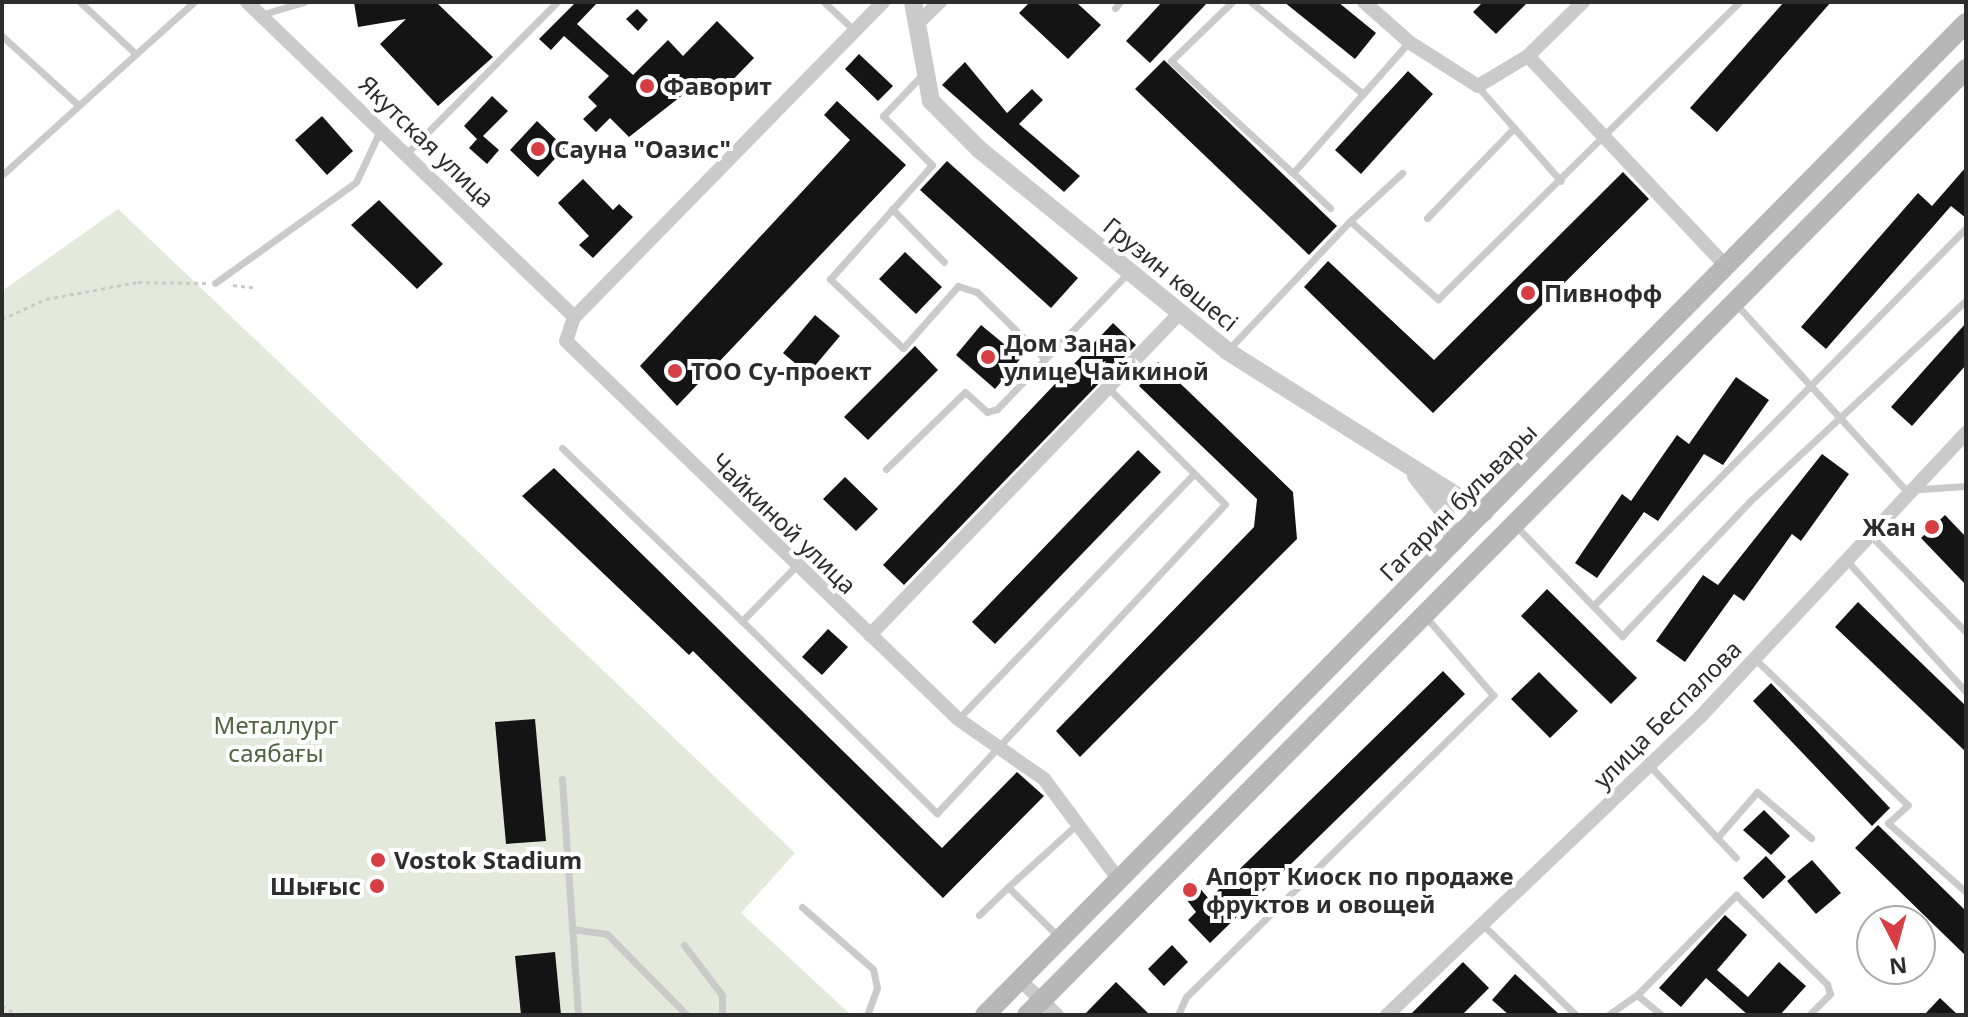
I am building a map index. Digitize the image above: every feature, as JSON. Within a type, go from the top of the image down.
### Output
[{"type":"main road","name":"Гагарин бульвары","points":[[985,1015],[1063,941],[1119,880],[1966,23]]},
{"type":"main road","points":[[1034,1008],[1509,526],[1966,69]]},
{"type":"main road","points":[[1484,513],[1509,526]]},
{"type":"street","name":"Якутская улица","points":[[247,2],[409,151],[574,317]]},
{"type":"street","points":[[574,317],[883,2]]},
{"type":"street","name":"Грузин көшесі","points":[[913,2],[921,76],[931,101],[980,150],[1227,351],[1484,513]]},
{"type":"street","points":[[917,24],[940,2]]},
{"type":"street","points":[[1364,2],[1409,42],[1478,86],[1528,56],[1583,2]]},
{"type":"street","points":[[1528,56],[1725,265]]},
{"type":"street","points":[[870,635],[1180,313]]},
{"type":"street","name":"Чайкиной улица","points":[[574,317],[566,341],[795,567],[958,719],[994,749],[1044,779],[1075,826],[1119,880]]},
{"type":"street","name":"улица Беспалова","points":[[1387,1015],[1649,765],[1753,658],[1906,490],[1966,433]]},
{"type":"street","points":[[1407,465],[1445,513],[1454,543]]},
{"type":"street","points":[[1020,980],[1034,1008],[1057,1015]]},
{"type":"lane","points":[[80,2],[136,54]]},
{"type":"lane","points":[[2,175],[194,2]]},
{"type":"lane","points":[[260,15],[304,2]]},
{"type":"lane","points":[[409,151],[557,2]]},
{"type":"lane","points":[[824,2],[855,31]]},
{"type":"lane","points":[[1232,2],[1171,61],[1330,208]]},
{"type":"lane","points":[[1251,2],[1363,94]]},
{"type":"lane","points":[[1350,221],[1438,299],[1606,139],[1739,2]]},
{"type":"lane","points":[[2,36],[78,105]]},
{"type":"lane","points":[[1293,173],[1409,42]]},
{"type":"lane","points":[[921,76],[883,116],[932,165],[830,279],[903,348],[958,286],[977,292],[1045,359]]},
{"type":"lane","points":[[1478,86],[1561,181]]},
{"type":"lane","points":[[215,283],[356,182],[382,127]]},
{"type":"lane","points":[[1427,218],[1514,128]]},
{"type":"lane","points":[[1227,351],[1350,221],[1402,173]]},
{"type":"lane","points":[[892,209],[944,262]]},
{"type":"lane","points":[[1593,606],[1966,228]]},
{"type":"lane","points":[[886,469],[965,392],[987,412],[997,409],[1129,271]]},
{"type":"lane","points":[[1509,526],[1622,636],[1839,418],[1966,300]]},
{"type":"lane","points":[[1733,301],[1906,490],[1966,486]]},
{"type":"lane","points":[[562,448],[937,813],[1225,504],[1108,388]]},
{"type":"lane","points":[[958,719],[1194,474]]},
{"type":"lane","points":[[1867,532],[1966,632]]},
{"type":"lane","points":[[1845,558],[1966,692]]},
{"type":"lane","points":[[742,621],[795,567]]},
{"type":"lane","points":[[1178,1015],[1186,997],[1493,695],[1423,613]]},
{"type":"lane","points":[[1753,658],[1908,805],[1888,823],[1966,892]]},
{"type":"lane","points":[[1649,765],[1736,858]]},
{"type":"lane","points":[[562,779],[578,1015]]},
{"type":"lane","points":[[1717,838],[1757,792],[1811,838]]},
{"type":"lane","points":[[979,915],[1075,826]]},
{"type":"lane","points":[[1008,887],[1063,941]]},
{"type":"lane","points":[[1608,1015],[1637,995],[1736,895],[1827,984],[1830,994],[1809,1015]]},
{"type":"lane","points":[[802,907],[873,969],[877,988],[867,1015]]},
{"type":"lane","points":[[1483,925],[1576,1015]]},
{"type":"lane","points":[[572,929],[607,934],[687,1015]]},
{"type":"lane","points":[[684,945],[722,995],[722,1015]]},
{"type":"lane","points":[[1637,995],[1662,1015]]},
{"type":"path","points":[[2,319],[46,299],[138,282],[215,283],[257,288]]},
{"type":"path","points":[[2,1006],[19,1015]]},
{"type":"green space","name":"Металлург саябағы","points":[[118,209],[795,853],[741,913],[851,1015],[2,1015],[2,291]]},
{"type":"building","points":[[354,2],[436,2],[493,57],[438,106],[380,44],[406,19],[358,27]]},
{"type":"building","name":"Фаворит","points":[[576,2],[598,2],[577,24],[633,75],[668,40],[683,56],[717,21],[754,58],[719,94],[703,79],[629,137],[610,118],[596,132],[583,119],[597,106],[588,97],[609,76],[564,36],[551,50],[539,39]]},
{"type":"building","points":[[1030,2],[1076,2],[1101,25],[1068,59],[1019,13]]},
{"type":"building","points":[[1162,2],[1208,2],[1150,63],[1126,41]]},
{"type":"building","points":[[1284,2],[1338,2],[1376,33],[1355,59]]},
{"type":"building","points":[[1483,2],[1528,2],[1496,34],[1473,12]]},
{"type":"building","points":[[1784,2],[1831,2],[1717,132],[1690,108]]},
{"type":"building","points":[[637,9],[648,20],[638,31],[626,19]]},
{"type":"building","points":[[859,54],[893,86],[878,101],[845,69]]},
{"type":"building","points":[[1164,60],[1337,226],[1309,255],[1135,89]]},
{"type":"building","points":[[965,62],[1007,113],[1032,89],[1043,100],[1019,124],[1080,176],[1064,192],[942,85]]},
{"type":"building","points":[[1408,71],[1433,94],[1361,174],[1335,150]]},
{"type":"building","points":[[492,96],[508,111],[483,136],[499,150],[487,164],[469,148],[477,139],[464,126]]},
{"type":"building","points":[[837,101],[906,165],[677,406],[640,366],[850,140],[824,115]]},
{"type":"building","points":[[322,116],[353,151],[327,175],[295,140]]},
{"type":"building","name":"Сауна \"Оазис\"","points":[[537,121],[565,148],[538,177],[510,150]]},
{"type":"building","points":[[947,161],[1078,278],[1051,308],[920,190]]},
{"type":"building","points":[[1966,167],[1966,218],[1951,206],[1826,349],[1801,327],[1918,193],[1932,206]]},
{"type":"building","name":"Пивнофф","points":[[1623,172],[1649,199],[1433,413],[1304,287],[1328,261],[1434,360]]},
{"type":"building","points":[[583,179],[613,210],[619,204],[633,217],[593,258],[579,245],[589,236],[558,203]]},
{"type":"building","points":[[379,200],[443,264],[417,289],[351,225]]},
{"type":"building","points":[[905,252],[942,287],[916,314],[879,279]]},
{"type":"building","points":[[815,315],[840,336],[808,374],[783,353]]},
{"type":"building","points":[[1113,323],[1136,345],[904,585],[883,565]]},
{"type":"building","points":[[1966,323],[1966,365],[1912,426],[1891,407]]},
{"type":"building","name":"Дом 3а на улице Чайкиной","points":[[981,325],[1021,358],[995,389],[956,355]]},
{"type":"building","points":[[915,346],[938,370],[868,440],[844,417]]},
{"type":"building","points":[[1158,362],[1293,492],[1297,539],[1080,757],[1056,731],[1254,527],[1257,499],[1139,386]]},
{"type":"building","points":[[1736,377],[1769,400],[1723,465],[1704,454],[1658,521],[1644,512],[1597,578],[1575,563],[1622,494],[1631,501],[1677,435],[1689,444]]},
{"type":"building","points":[[1138,450],[1161,472],[995,644],[972,622]]},
{"type":"building","points":[[1822,454],[1849,474],[1801,541],[1792,534],[1744,601],[1734,594],[1685,662],[1656,641],[1703,575],[1718,585]]},
{"type":"building","points":[[554,468],[942,848],[1017,772],[1044,796],[943,898],[693,651],[689,655],[522,496]]},
{"type":"building","points":[[845,477],[878,509],[856,531],[823,499]]},
{"type":"building","points":[[1945,515],[1966,537],[1966,585],[1921,538]]},
{"type":"building","points":[[1547,589],[1637,678],[1611,704],[1521,616]]},
{"type":"building","points":[[1858,602],[1966,706],[1966,752],[1835,627]]},
{"type":"building","points":[[828,629],[848,647],[822,675],[802,657]]},
{"type":"building","points":[[1443,671],[1465,694],[1210,943],[1188,920],[1196,912],[1180,891],[1192,879],[1209,899]]},
{"type":"building","points":[[1539,672],[1578,711],[1550,738],[1511,699]]},
{"type":"building","points":[[1771,683],[1890,808],[1872,826],[1753,701]]},
{"type":"building","points":[[535,719],[546,841],[506,844],[495,722]]},
{"type":"building","points":[[1764,810],[1790,836],[1771,855],[1743,830]]},
{"type":"building","points":[[1878,825],[1966,911],[1966,956],[1936,927],[1936,905],[1914,905],[1855,848]]},
{"type":"building","points":[[1766,856],[1786,877],[1763,899],[1743,878]]},
{"type":"building","points":[[1812,860],[1841,893],[1816,914],[1787,881]]},
{"type":"building","points":[[1725,915],[1747,935],[1717,970],[1748,997],[1779,962],[1806,986],[1780,1015],[1748,1015],[1706,978],[1681,1007],[1659,988]]},
{"type":"building","points":[[1172,945],[1188,962],[1164,986],[1148,969]]},
{"type":"building","points":[[555,952],[561,1015],[521,1015],[515,956]]},
{"type":"building","points":[[1463,962],[1489,988],[1462,1015],[1410,1015]]},
{"type":"building","points":[[1515,974],[1560,1015],[1509,1015],[1492,1000]]},
{"type":"building","points":[[1116,982],[1150,1015],[1084,1015]]},
{"type":"building","points":[[1940,998],[1958,1015],[1924,1015]]},
{"type":"place","name":"Фаворит","points":[[647,86]]},
{"type":"place","name":"Сауна \"Оазис\"","points":[[538,149]]},
{"type":"place","name":"Пивнофф","points":[[1528,293]]},
{"type":"place","name":"Дом 3а на улице Чайкиной","points":[[988,357]]},
{"type":"place","name":"ТОО Су-проект","points":[[675,371]]},
{"type":"place","name":"Жан","points":[[1932,527]]},
{"type":"place","name":"Vostok Stadium","points":[[378,860]]},
{"type":"place","name":"Шығыс","points":[[377,886]]},
{"type":"place","name":"Апорт Киоск по продаже фруктов и овощей","points":[[1190,890]]}]
